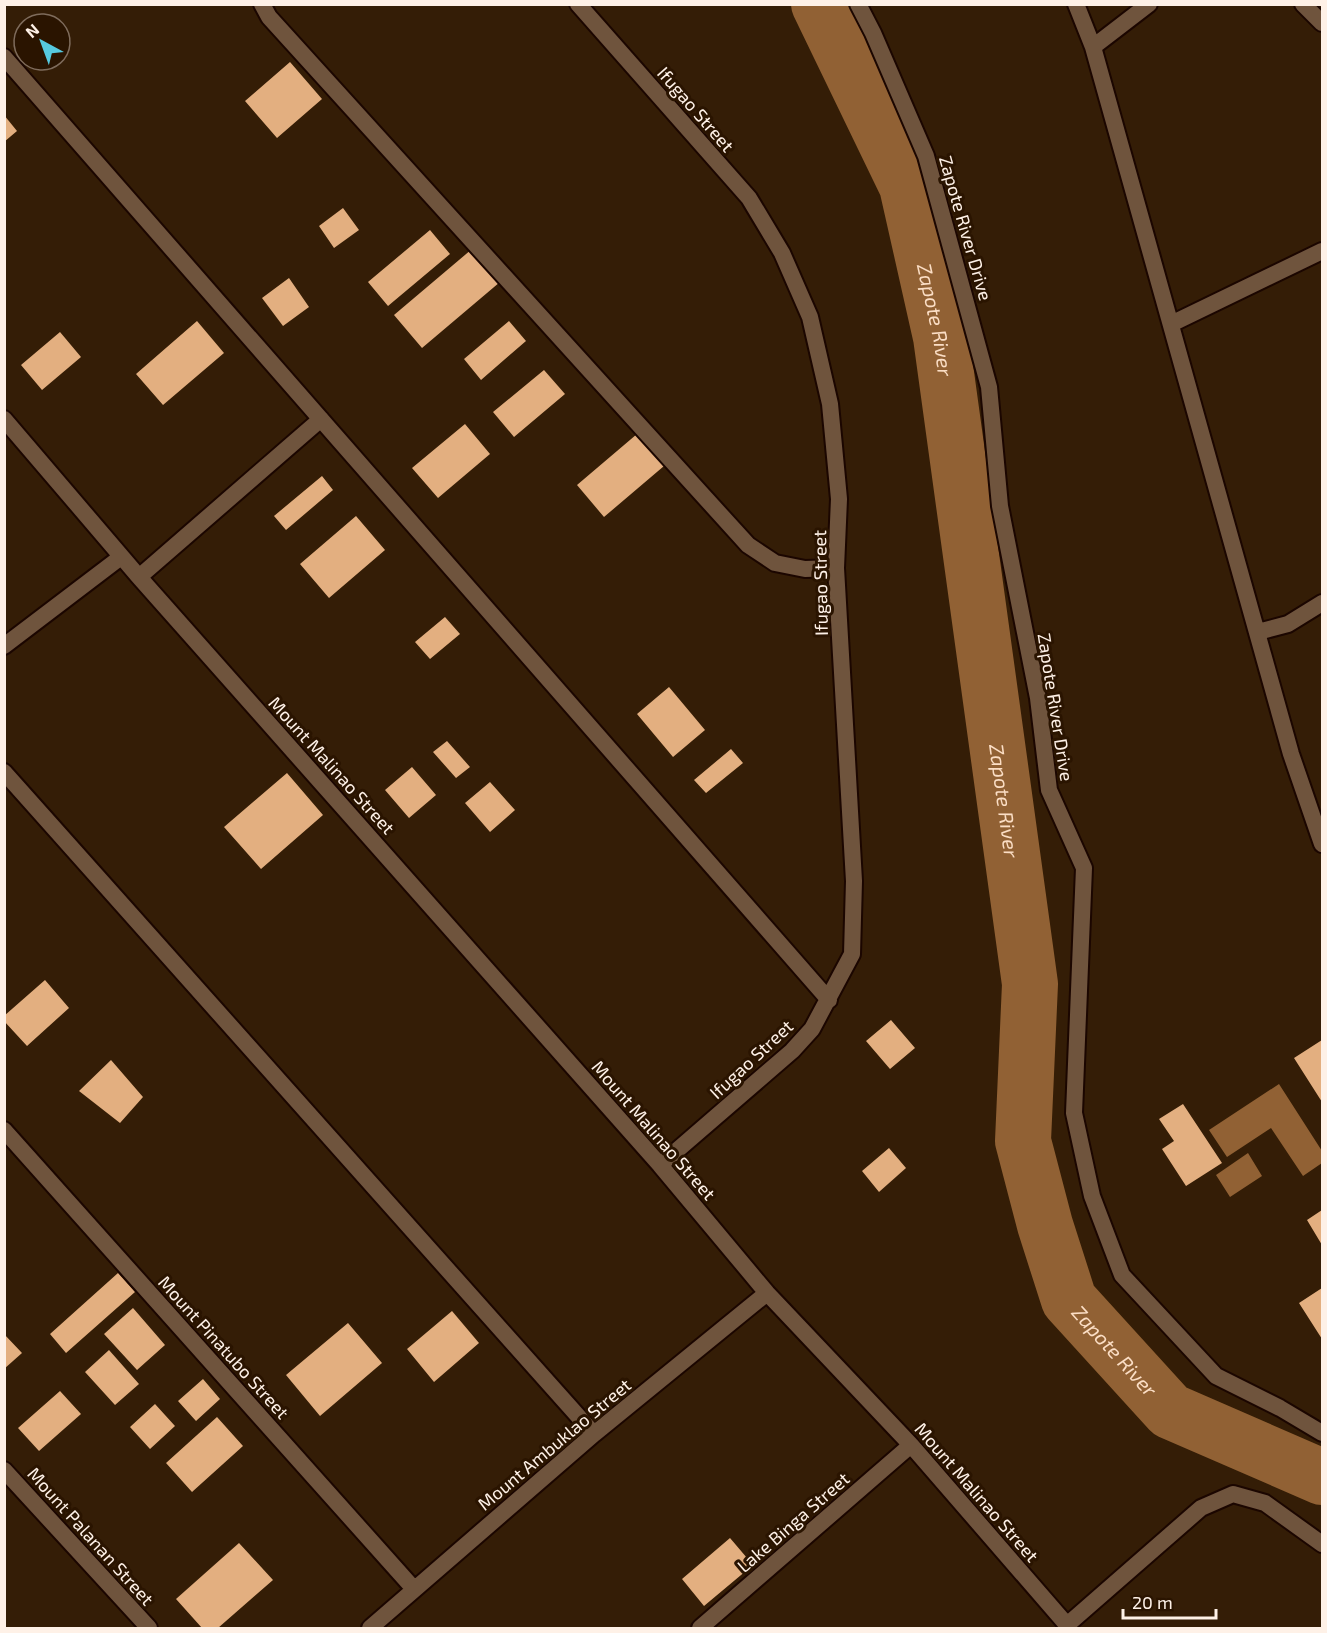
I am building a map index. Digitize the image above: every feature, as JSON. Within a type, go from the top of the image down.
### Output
[{"type":"street","points":[[262,4],[269,17],[748,545],[776,563],[805,569],[836,568]]},
{"type":"street","name":"Ifugao Street","points":[[578,4],[748,198],[782,253],[810,317],[830,405],[839,499],[836,568],[854,881],[852,954],[812,1029],[792,1051],[660,1165]]},
{"type":"street","name":"Zapote River Drive","points":[[858,4],[873,33],[926,156],[989,387],[1000,506],[1038,698],[1049,790],[1084,868],[1074,1113],[1092,1196],[1122,1275],[1216,1376],[1280,1408],[1323,1433]]},
{"type":"street","points":[[1076,4],[1093,47],[1291,754],[1323,844]]},
{"type":"street","points":[[1093,47],[1149,4]]},
{"type":"street","points":[[1303,4],[1323,23]]},
{"type":"street","points":[[4,57],[828,1000]]},
{"type":"street","points":[[1171,324],[1323,251]]},
{"type":"street","name":"Mount Malinao Street","points":[[4,419],[121,557],[660,1165],[767,1293],[910,1445],[1065,1627],[1201,1509],[1233,1494],[1265,1503],[1323,1544]]},
{"type":"street","points":[[139,577],[321,419]]},
{"type":"street","points":[[4,646],[121,557]]},
{"type":"street","points":[[1258,632],[1288,624],[1323,603]]},
{"type":"street","points":[[4,772],[594,1434]]},
{"type":"street","name":"Mount Pinatubo Street","points":[[4,1130],[414,1589]]},
{"type":"street","name":"Mount Ambuklao Street","points":[[369,1629],[594,1434],[767,1293]]},
{"type":"street","name":"Lake Binga Street","points":[[700,1629],[910,1445]]},
{"type":"street","name":"Mount Palanan Street","points":[[4,1470],[148,1629]]},
{"type":"shaded area","points":[[1279,1084],[1322,1151],[1322,1163],[1303,1176],[1271,1128],[1227,1157],[1209,1130]]},
{"type":"shaded area","points":[[1248,1153],[1262,1176],[1230,1197],[1216,1175]]},
{"type":"building","points":[[290,62],[322,99],[277,138],[245,101]]},
{"type":"building","points":[[4,115],[17,131],[4,142]]},
{"type":"building","points":[[343,208],[359,230],[334,248],[319,226]]},
{"type":"building","points":[[430,230],[450,254],[388,306],[368,282]]},
{"type":"building","points":[[472,249],[500,282],[422,348],[394,315]]},
{"type":"building","points":[[289,278],[309,307],[283,326],[262,298]]},
{"type":"building","points":[[197,321],[224,353],[163,405],[136,374]]},
{"type":"building","points":[[509,321],[526,341],[481,380],[464,359]]},
{"type":"building","points":[[60,332],[81,357],[42,390],[21,365]]},
{"type":"building","points":[[544,370],[565,394],[514,437],[493,412]]},
{"type":"building","points":[[465,424],[490,454],[438,498],[412,468]]},
{"type":"building","points":[[637,434],[664,466],[604,517],[577,485]]},
{"type":"building","points":[[322,476],[333,490],[286,530],[274,516]]},
{"type":"building","points":[[356,516],[385,550],[329,598],[300,564]]},
{"type":"building","points":[[445,617],[460,634],[430,659],[415,642]]},
{"type":"building","points":[[669,687],[705,730],[673,757],[637,714]]},
{"type":"building","points":[[447,741],[470,767],[456,778],[433,752]]},
{"type":"building","points":[[731,749],[743,763],[706,793],[694,780]]},
{"type":"building","points":[[412,767],[436,795],[409,818],[385,790]]},
{"type":"building","points":[[287,773],[323,815],[261,869],[224,827]]},
{"type":"building","points":[[490,782],[515,810],[490,832],[465,803]]},
{"type":"building","points":[[45,980],[69,1008],[27,1046],[4,1021],[4,1016]]},
{"type":"building","points":[[891,1020],[915,1048],[890,1069],[866,1041]]},
{"type":"building","points":[[1322,1040],[1322,1102],[1294,1058]]},
{"type":"building","points":[[111,1060],[143,1097],[120,1123],[79,1091]]},
{"type":"building","points":[[1183,1104],[1222,1163],[1186,1186],[1162,1149],[1174,1141],[1159,1119]]},
{"type":"building","points":[[889,1148],[906,1168],[879,1192],[862,1171]]},
{"type":"building","points":[[1322,1210],[1322,1245],[1307,1220]]},
{"type":"building","points":[[118,1273],[135,1292],[66,1353],[50,1334]]},
{"type":"building","points":[[1322,1288],[1322,1339],[1299,1303]]},
{"type":"building","points":[[133,1308],[165,1345],[137,1370],[104,1334]]},
{"type":"building","points":[[452,1311],[479,1343],[434,1382],[407,1349]]},
{"type":"building","points":[[348,1323],[382,1363],[320,1416],[286,1375]]},
{"type":"building","points":[[4,1334],[22,1353],[4,1369]]},
{"type":"building","points":[[109,1350],[139,1384],[115,1405],[85,1372]]},
{"type":"building","points":[[203,1379],[220,1399],[196,1421],[178,1401]]},
{"type":"building","points":[[60,1391],[81,1414],[39,1451],[18,1428]]},
{"type":"building","points":[[155,1404],[175,1426],[150,1449],[130,1427]]},
{"type":"building","points":[[217,1417],[243,1446],[192,1492],[166,1463]]},
{"type":"building","points":[[730,1538],[753,1565],[704,1606],[682,1579]]},
{"type":"building","points":[[239,1543],[273,1580],[218,1628],[202,1628],[176,1599]]},
{"type":"waterway","name":"Zapote River","points":[[819,4],[907,186],[941,337],[1030,984],[1023,1141],[1045,1225],[1069,1300],[1170,1411],[1322,1477]]}]
